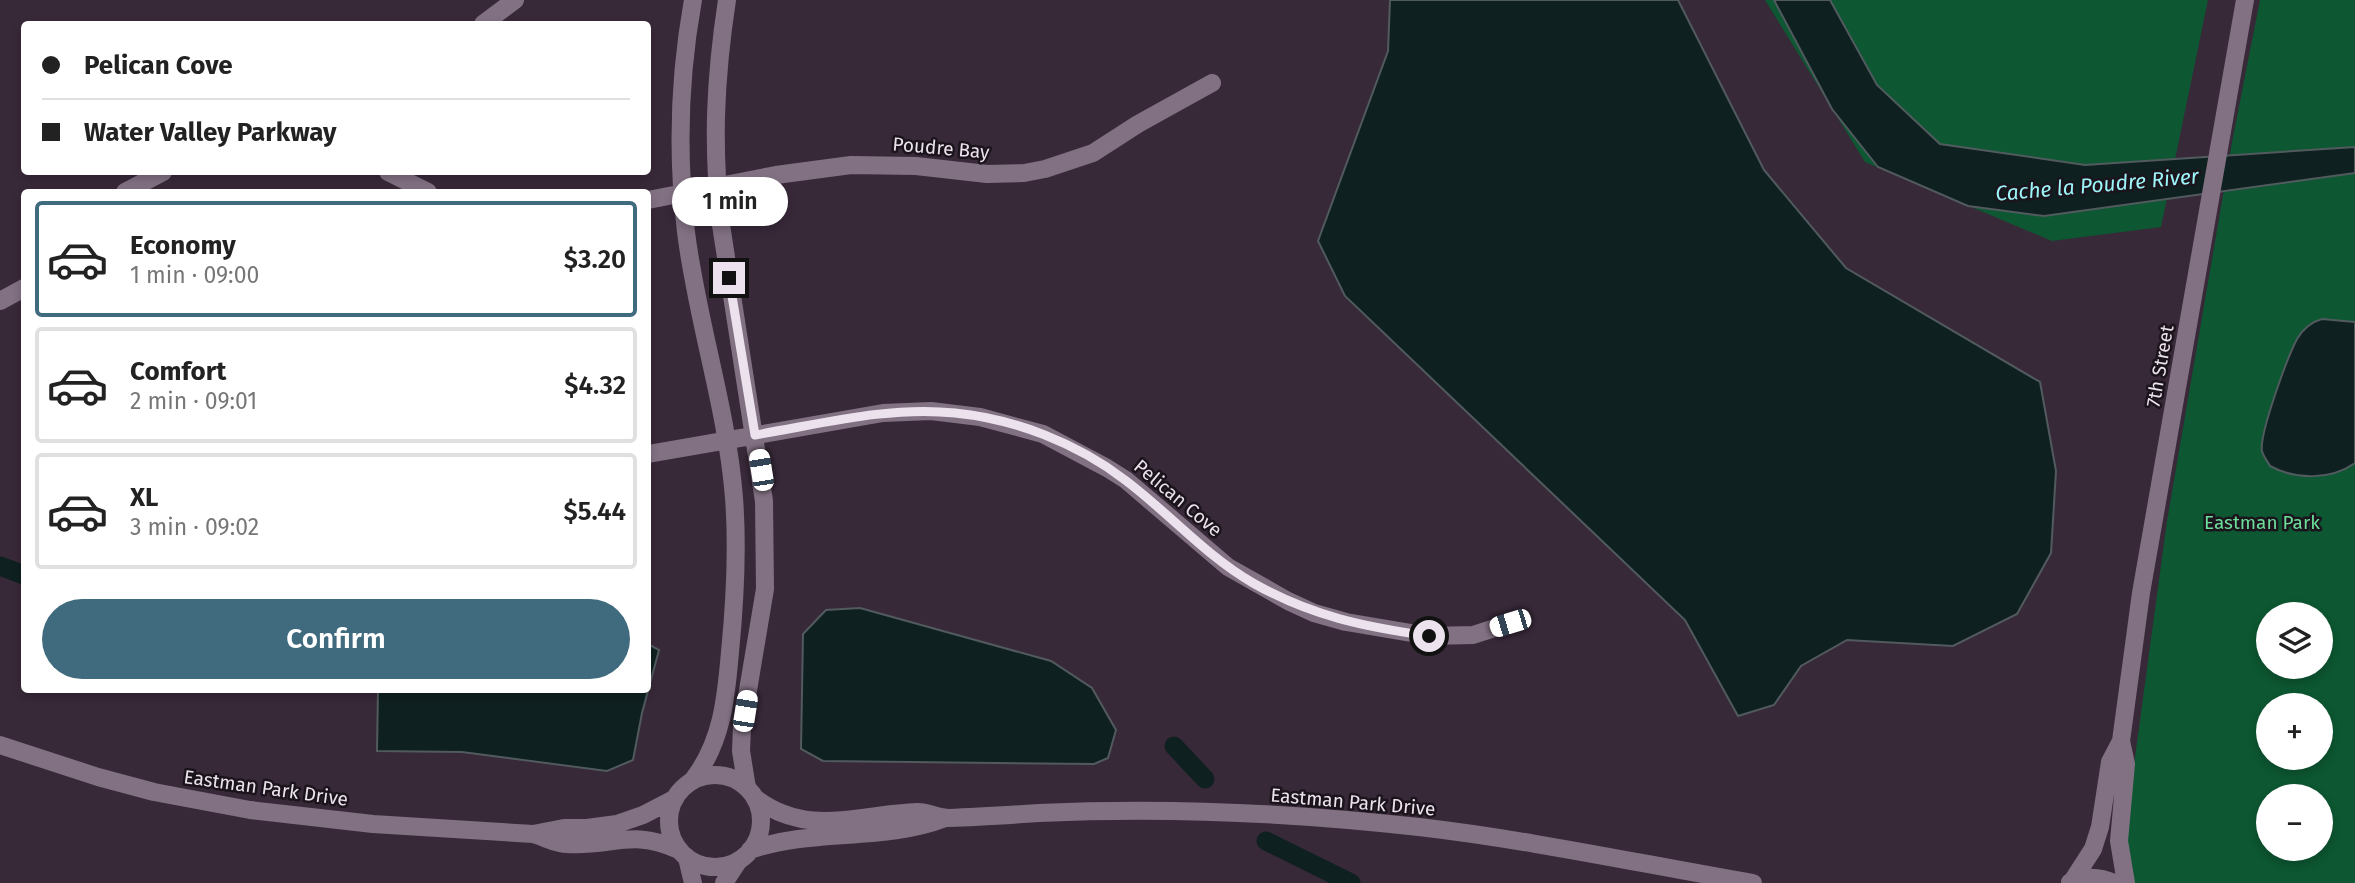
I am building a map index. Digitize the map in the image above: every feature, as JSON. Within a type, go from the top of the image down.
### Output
[{"type":"street","points":[[487,21],[514,0]]},
{"type":"street","points":[[693,0],[682,96],[682,193],[686,235],[726,441],[734,496],[736,535],[736,581],[722,722],[705,765],[674,799],[670,813],[669,827],[673,840],[683,854],[694,883]]},
{"type":"street","points":[[724,883],[758,838],[761,824],[760,810],[751,793],[742,760],[742,726],[765,589],[764,501],[720,225],[714,141],[716,88],[727,0]]},
{"type":"street","name":"7th Street","points":[[2071,882],[2093,849],[2100,827],[2110,762],[2121,741],[2141,593],[2245,0]]},
{"type":"street","name":"Poudre Bay","points":[[651,199],[776,175],[861,164],[916,166],[987,174],[1024,173],[1045,169],[1093,153],[1138,124],[1212,83]]},
{"type":"street","points":[[131,189],[157,175]]},
{"type":"street","points":[[393,175],[422,189]]},
{"type":"street","points":[[0,301],[21,290]]},
{"type":"street","name":"Pelican Cove","points":[[651,454],[883,413],[931,411],[980,417],[1019,426],[1068,446],[1107,468],[1228,567],[1314,613],[1346,622],[1429,636],[1473,635],[1510,623]]},
{"type":"street","name":"7th Street","points":[[2121,741],[2126,764],[2119,841],[2126,883]]},
{"type":"street","name":"Eastman Park Drive","points":[[0,745],[154,792],[250,810],[373,824],[533,834],[564,828],[617,824],[643,815],[674,799]]},
{"type":"street","points":[[692,781],[715,775],[737,781],[751,793]]},
{"type":"street","name":"Eastman Park Drive","points":[[751,793],[769,809],[791,818],[819,822],[921,812],[945,818],[1078,811],[1181,812],[1352,820],[1421,827],[1753,883]]},
{"type":"street","name":"Eastman Park Drive","points":[[745,855],[789,839],[921,827],[945,818]]},
{"type":"street","name":"Eastman Park Drive","points":[[533,834],[564,845],[644,838],[664,843],[683,854]]},
{"type":"street","points":[[683,854],[700,864],[713,867],[726,866],[745,855]]},
{"type":"street","points":[[2071,882],[2085,877],[2098,877],[2114,883]]},
{"type":"green space","points":[[1765,0],[2208,0],[2161,227],[2052,241],[1865,162]]},
{"type":"green space","name":"Eastman Park","points":[[2260,0],[2355,0],[2355,883],[2118,883],[2167,521],[2233,137]]},
{"type":"water","points":[[1390,0],[1678,0],[1764,170],[1846,268],[2040,382],[2056,471],[2051,553],[2017,614],[1953,646],[1847,640],[1801,666],[1774,705],[1738,716],[1685,620],[1345,296],[1318,241],[1388,51]]},
{"type":"water","name":"Cache la Poudre River","points":[[1774,0],[1830,0],[1877,85],[1940,144],[2085,165],[2355,147],[2355,173],[2044,216],[1968,206],[1878,167],[1832,109]]},
{"type":"water","points":[[2322,319],[2355,322],[2355,463],[2335,473],[2302,476],[2270,466],[2263,453],[2262,442],[2275,395],[2297,339],[2308,326]]},
{"type":"water","points":[[860,608],[1051,661],[1092,688],[1116,730],[1108,758],[1094,764],[823,761],[801,749],[803,634],[826,610]]},
{"type":"water","points":[[651,646],[659,650],[651,680]]},
{"type":"water","points":[[378,693],[647,693],[633,760],[607,771],[462,752],[377,751]]},
{"type":"waterway","points":[[0,566],[21,574]]},
{"type":"waterway","points":[[1174,746],[1205,779]]},
{"type":"waterway","points":[[1266,841],[1351,883]]},
{"type":"route","points":[[729,278],[755,435],[883,413],[931,411],[980,417],[1019,426],[1043,434],[1107,468],[1228,567],[1252,583],[1314,613],[1346,622],[1429,636]]}]
